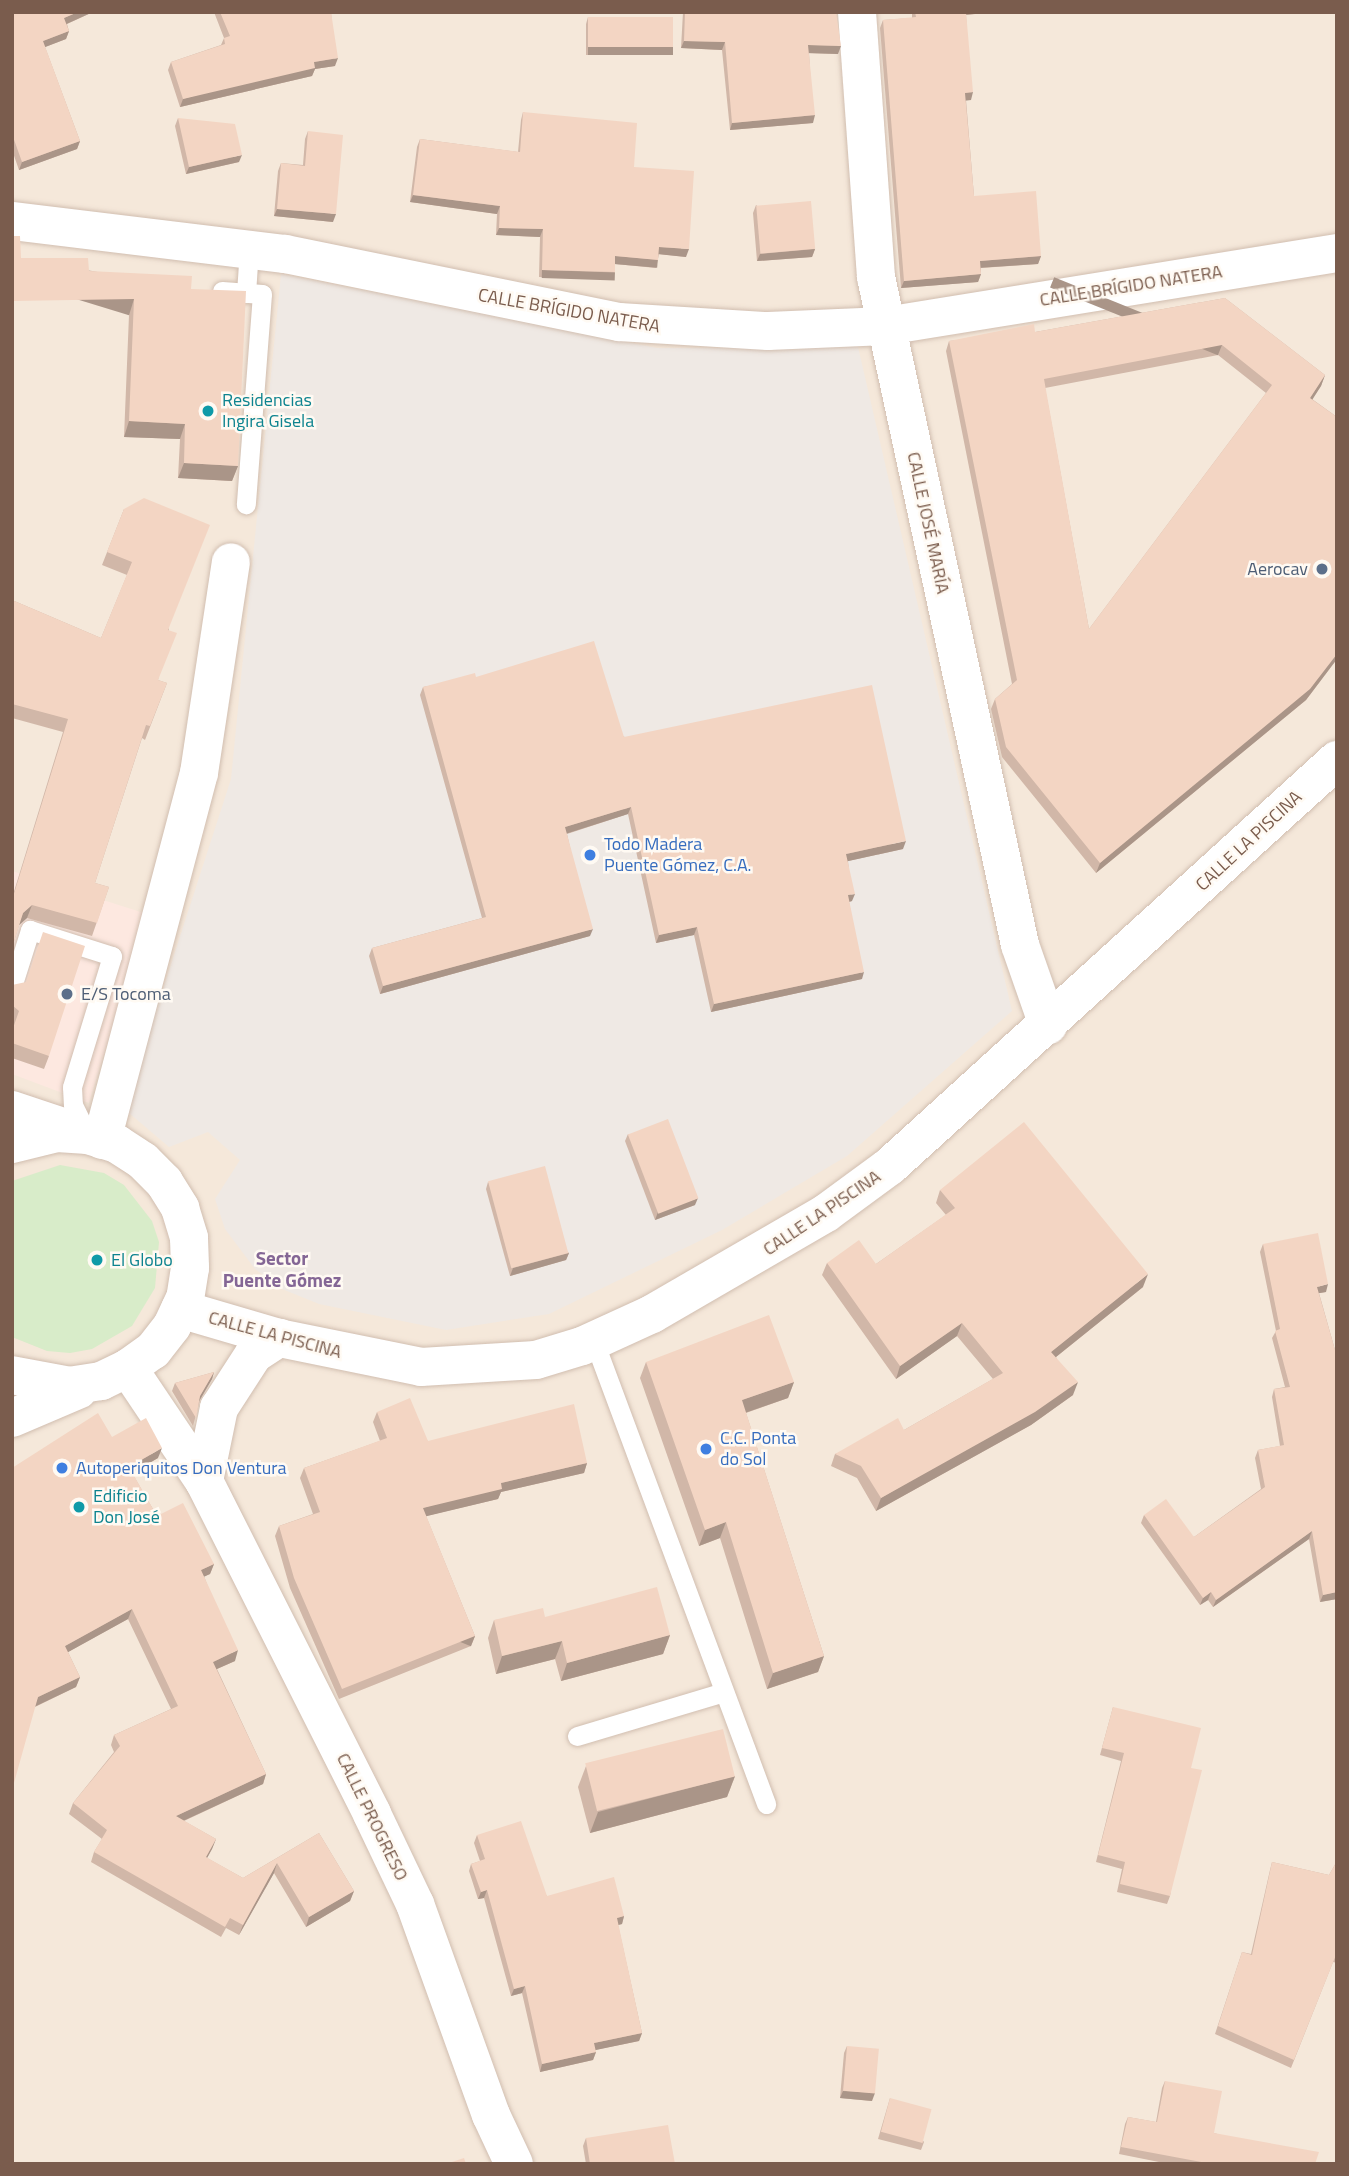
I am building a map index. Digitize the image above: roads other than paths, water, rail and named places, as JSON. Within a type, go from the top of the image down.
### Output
[{"type":"street","name":"CALLE JOSÉ MARÍA","points":[[857,12],[876,277],[1020,945],[1048,1025]]},
{"type":"street","name":"CALLE BRÍGIDO NATERA","points":[[12,221],[249,249],[630,324],[768,331],[886,326],[1337,253]]},
{"type":"street","points":[[95,1138],[199,773],[231,562]]},
{"type":"street","name":"CALLE LA PISCINA","points":[[180,1308],[279,1338],[421,1367],[536,1360],[594,1341],[675,1302],[826,1213],[890,1166],[1337,760]]},
{"type":"street","points":[[12,1110],[95,1138],[143,1161],[164,1182],[180,1208],[190,1268],[180,1308],[153,1350],[114,1375],[12,1418]]},
{"type":"street","points":[[12,1144],[57,1133],[95,1138]]},
{"type":"street","points":[[204,1481],[219,1408],[254,1354],[279,1338]]},
{"type":"street","points":[[12,1376],[70,1386],[114,1375]]},
{"type":"street","name":"CALLE PROGRESO","points":[[114,1375],[204,1481],[415,1904],[491,2115],[514,2164]]},
{"type":"lane","points":[[246,293],[249,249]]},
{"type":"lane","points":[[214,290],[262,294],[246,503]]},
{"type":"lane","points":[[12,987],[30,930],[112,956],[72,1087],[73,1105],[95,1138]]},
{"type":"lane","points":[[594,1341],[766,1804]]},
{"type":"lane","points":[[577,1736],[724,1692]]},
{"type":"place","name":"Residencias Ingira Gisela","points":[[208,411]]},
{"type":"place","name":"Aerocav","points":[[1322,569]]},
{"type":"place","name":"Todo Madera Puente Gómez, C.A.","points":[[590,855]]},
{"type":"place","name":"E/S Tocoma","points":[[67,994]]},
{"type":"place","name":"El Globo","points":[[97,1260]]},
{"type":"place","name":"C.C. Ponta do Sol","points":[[706,1449]]},
{"type":"place","name":"Autoperiquitos Don Ventura","points":[[62,1468]]},
{"type":"place","name":"Edificio Don José","points":[[79,1507]]},
{"type":"district","name":"Sector Puente Gómez","points":[[282,1269]]}]
